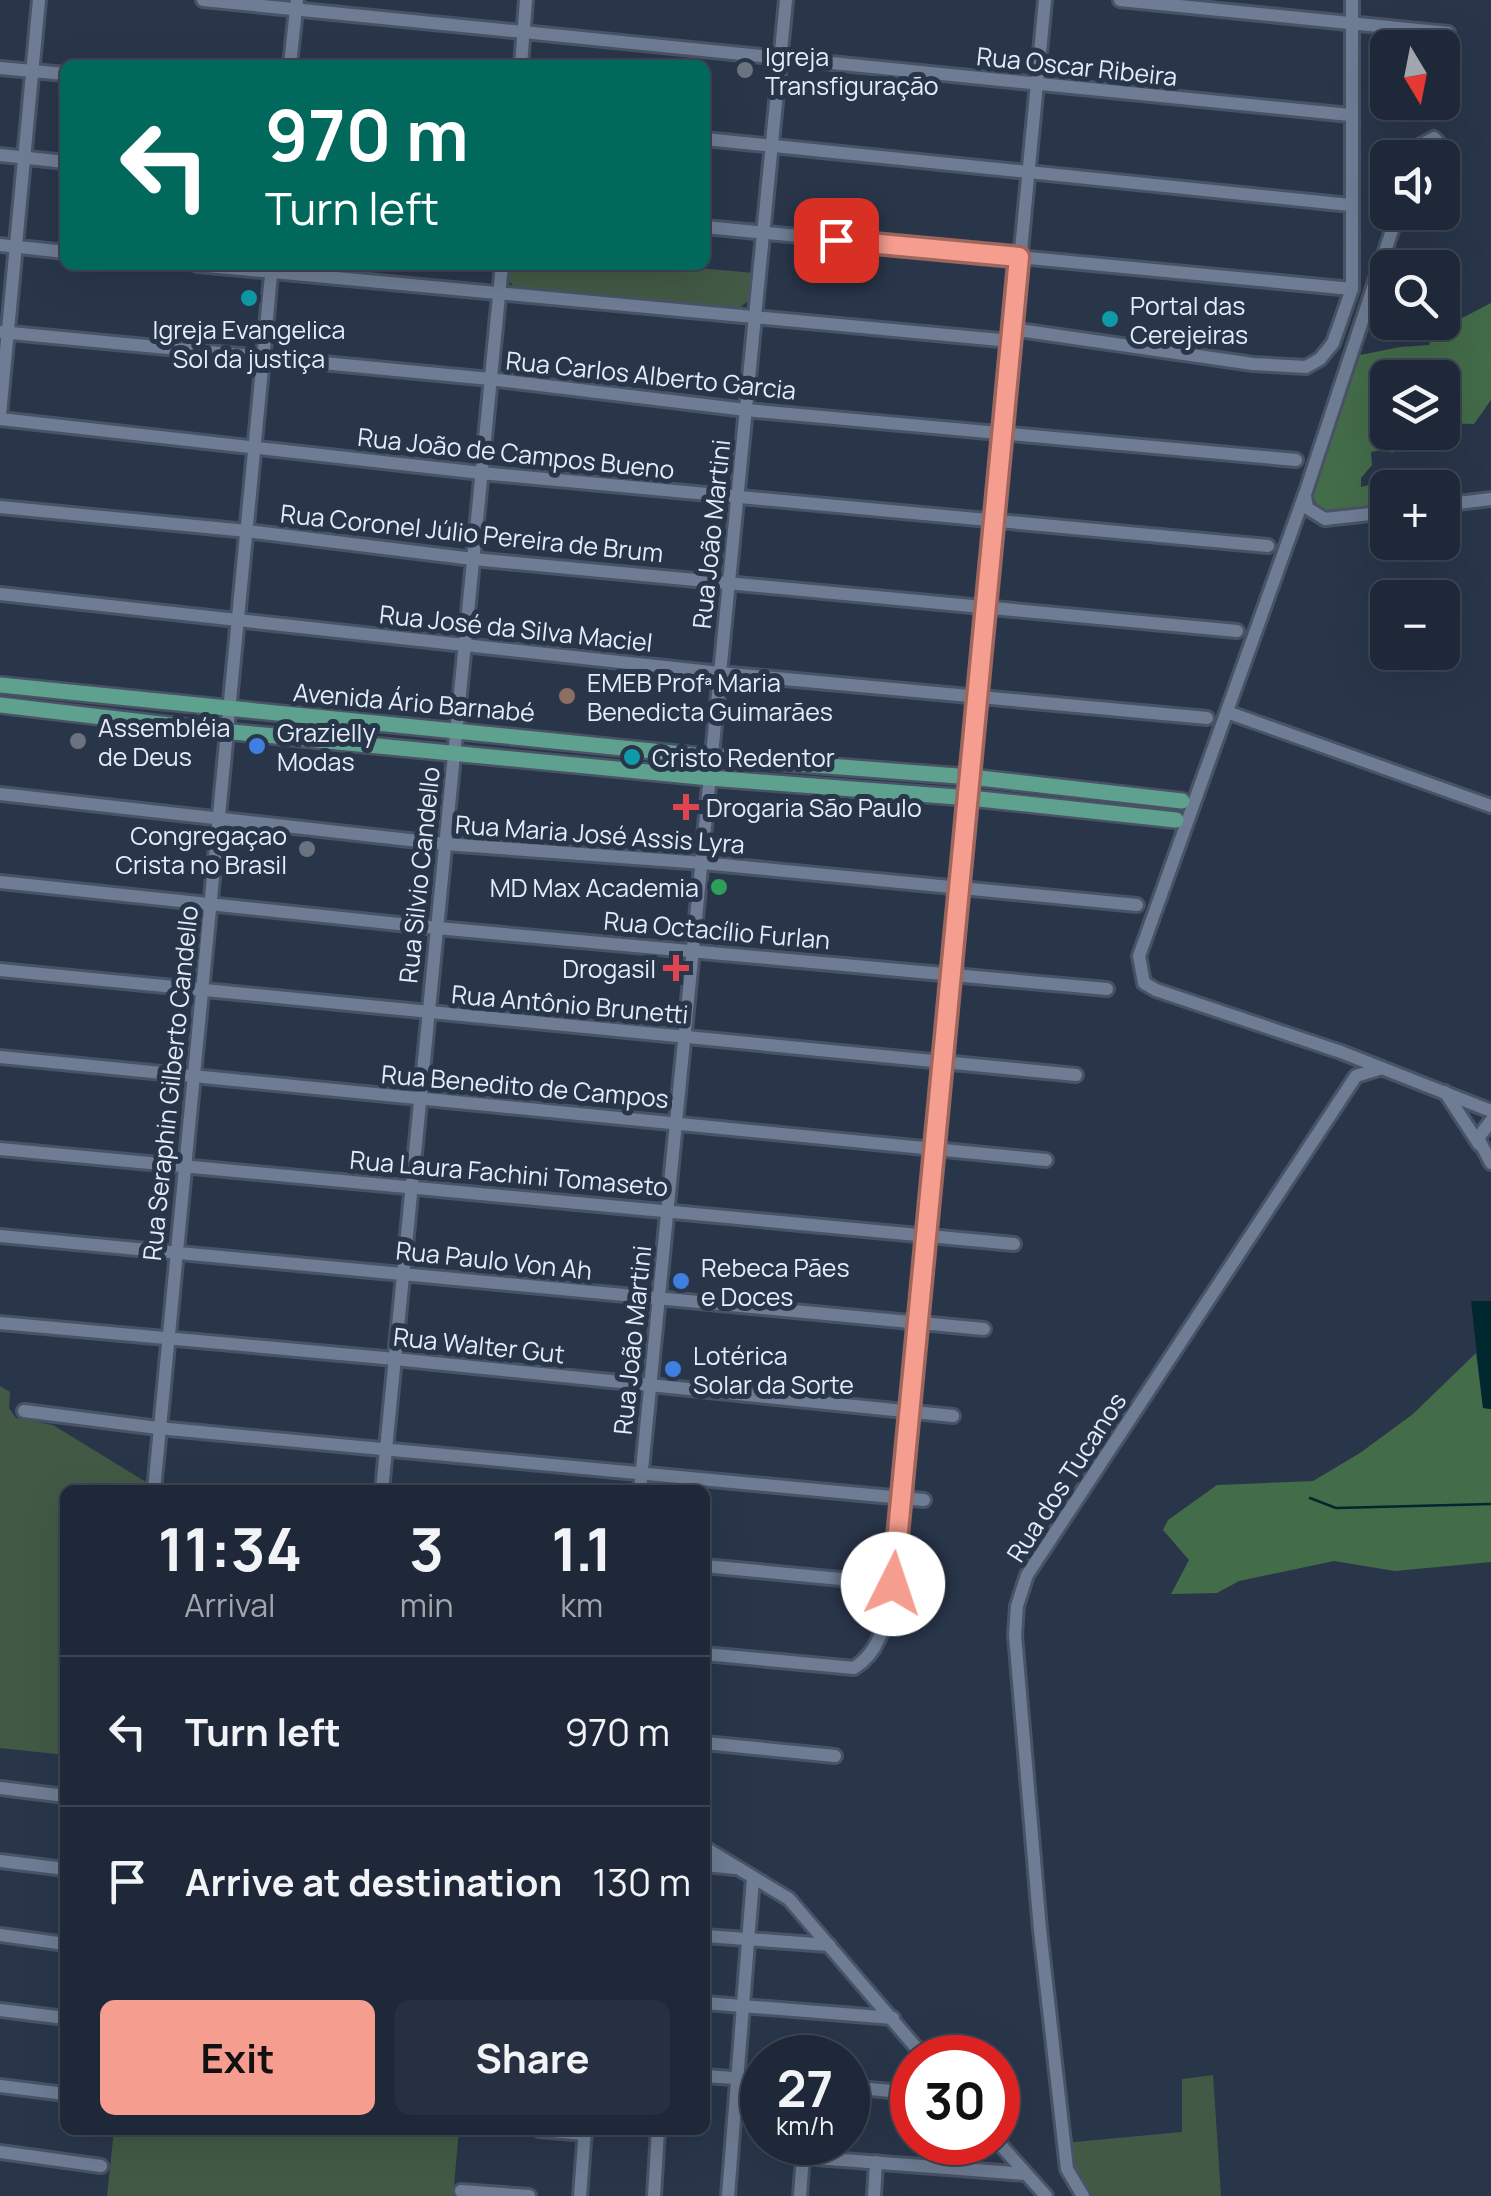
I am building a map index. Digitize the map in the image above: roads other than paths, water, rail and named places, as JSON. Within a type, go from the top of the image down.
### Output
[{"type":"main road","name":"Avenida Ário Barnabé","points":[[0,686],[712,757],[972,777],[1182,801]]},
{"type":"main road","name":"Avenida Ário Barnabé","points":[[0,705],[225,731],[1176,820]]},
{"type":"main road","points":[[1134,816],[1143,808],[1138,798]]},
{"type":"street","points":[[0,417],[4,332],[26,158],[39,0]]},
{"type":"street","name":"Rua Oscar Ribeira","points":[[203,0],[296,5],[1350,115]]},
{"type":"street","points":[[521,60],[526,0]]},
{"type":"street","name":"Rua João Martini","points":[[641,1485],[786,0]]},
{"type":"street","points":[[710,1654],[854,1668],[870,1658],[878,1641],[893,1584],[1045,0]]},
{"type":"street","points":[[1120,0],[1419,30]]},
{"type":"street","points":[[282,270],[755,318],[1011,335],[1306,367],[1320,359],[1332,343],[1352,290],[1352,0]]},
{"type":"street","points":[[290,60],[296,5]]},
{"type":"street","points":[[0,68],[60,74]]},
{"type":"street","points":[[710,140],[1350,205]]},
{"type":"street","points":[[0,155],[60,161]]},
{"type":"street","points":[[710,227],[1352,290]]},
{"type":"street","points":[[1392,230],[1306,491],[1139,956],[1144,982],[1156,990],[1342,1052],[1491,1111]]},
{"type":"street","points":[[0,245],[60,251]]},
{"type":"street","name":"Rua Seraphin Gilberto Candello","points":[[154,1485],[272,270]]},
{"type":"street","name":"Rua Silvio Candello","points":[[382,1485],[501,270]]},
{"type":"street","name":"Rua Carlos Alberto Garcia","points":[[4,332],[490,379],[746,410],[1296,460]]},
{"type":"street","name":"Rua João de Campos Bueno","points":[[0,417],[481,473],[1268,546]]},
{"type":"street","points":[[1306,491],[1304,502],[1308,508],[1325,519]]},
{"type":"street","points":[[1460,503],[1491,499]]},
{"type":"street","name":"Rua Coronel Júlio Pereira de Brum","points":[[0,507],[247,531],[473,559],[1237,631]]},
{"type":"street","points":[[1288,541],[1294,529],[1325,519],[1370,514]]},
{"type":"street","name":"Rua José da Silva Maciel","points":[[0,594],[720,673],[1207,718]]},
{"type":"street","points":[[1227,712],[1491,806]]},
{"type":"street","name":"Rua Maria José Assis Lyra","points":[[0,794],[445,844],[1137,905]]},
{"type":"street","name":"Rua Octacílio Furlan","points":[[0,882],[437,928],[1107,989]]},
{"type":"street","name":"Rua Antônio Brunetti","points":[[0,970],[1076,1075]]},
{"type":"street","points":[[1342,1052],[1356,1076],[1382,1068]]},
{"type":"street","name":"Rua Benedito de Campos","points":[[0,1057],[1046,1160]]},
{"type":"street","name":"Rua dos Tucanos","points":[[1083,2196],[1067,2170],[1044,1969],[1014,1634],[1017,1606],[1027,1575],[1356,1076]]},
{"type":"street","points":[[1445,1092],[1491,1163]]},
{"type":"street","points":[[1479,1144],[1481,1131],[1491,1121]]},
{"type":"street","name":"Rua Laura Fachini Tomaseto","points":[[0,1149],[1014,1244]]},
{"type":"street","name":"Rua Paulo Von Ah","points":[[0,1236],[984,1329]]},
{"type":"street","name":"Rua Walter Gut","points":[[0,1324],[395,1359],[953,1416]]},
{"type":"street","points":[[24,1411],[158,1428],[924,1500]]},
{"type":"street","points":[[710,1566],[893,1584]]},
{"type":"street","points":[[710,1744],[835,1756]]},
{"type":"street","points":[[0,1788],[60,1795]]},
{"type":"street","points":[[710,1851],[790,1900],[907,2035]]},
{"type":"street","points":[[0,1860],[60,1868]]},
{"type":"street","points":[[710,1866],[737,1868]]},
{"type":"street","points":[[728,2196],[753,1878]]},
{"type":"street","points":[[0,1935],[60,1943]]},
{"type":"street","points":[[710,1936],[829,1945]]},
{"type":"street","points":[[710,2003],[893,2018]]},
{"type":"street","points":[[0,2010],[60,2017]]},
{"type":"street","points":[[710,2076],[740,2079]]},
{"type":"street","points":[[0,2086],[60,2093]]},
{"type":"street","points":[[580,2196],[585,2135]]},
{"type":"street","points":[[654,2196],[658,2135]]},
{"type":"street","points":[[0,2152],[101,2166]]},
{"type":"street","points":[[870,2161],[1026,2174]]},
{"type":"street","points":[[874,2196],[876,2162]]},
{"type":"street","points":[[800,2196],[803,2165]]},
{"type":"street","points":[[1018,2165],[1046,2196]]},
{"type":"street","points":[[461,2190],[530,2196]]},
{"type":"waterway","points":[[1310,1498],[1336,1508],[1491,1504]]},
{"type":"place","name":"Igreja Transfiguração","points":[[745,70]]},
{"type":"place","name":"Igreja Evangelica Sol da justiça","points":[[249,298]]},
{"type":"place","name":"Portal das Cerejeiras","points":[[1110,319]]},
{"type":"place","name":"EMEB Profª Maria Benedicta Guimarães","points":[[567,696]]},
{"type":"place","name":"Assembléia de Deus","points":[[78,741]]},
{"type":"place","name":"Grazielly Modas","points":[[257,746]]},
{"type":"place","name":"Cristo Redentor","points":[[632,757]]},
{"type":"place","name":"Drogaria São Paulo","points":[[686,807]]},
{"type":"place","name":"Congregaçao Crista no Brasil","points":[[307,849]]},
{"type":"place","name":"MD Max Academia","points":[[719,887]]},
{"type":"place","name":"Drogasil","points":[[676,968]]},
{"type":"place","name":"Rebeca Pães e Doces","points":[[681,1281]]},
{"type":"place","name":"Lotérica Solar da Sorte","points":[[673,1369]]}]
